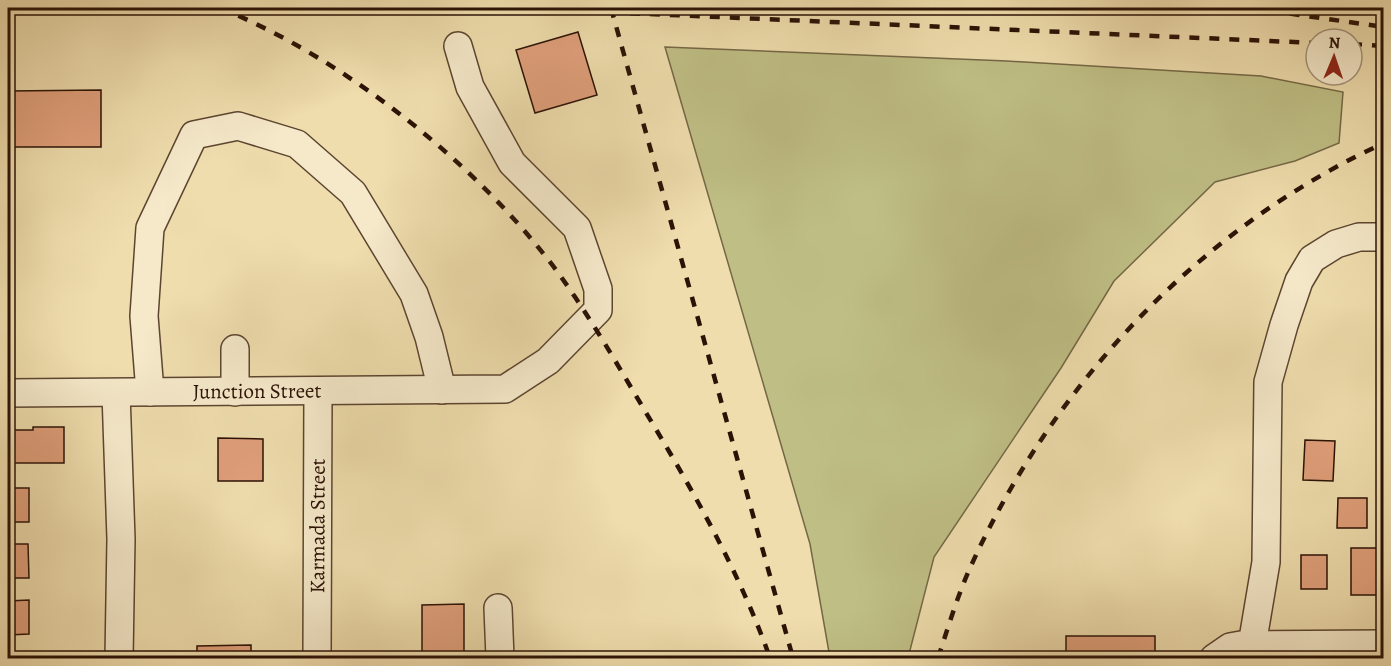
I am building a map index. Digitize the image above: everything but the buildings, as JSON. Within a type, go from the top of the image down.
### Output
[{"type":"street","name":"Junction Street","points":[[8,393],[506,389],[548,360],[598,310],[598,289],[577,228],[512,163],[470,87],[458,46]]},
{"type":"street","points":[[150,392],[144,316],[150,228],[194,135],[238,126],[297,144],[352,193],[414,294],[429,337],[442,390]]},
{"type":"street","points":[[1252,645],[1266,562],[1268,382],[1284,325],[1299,281],[1312,259],[1344,241],[1359,237],[1383,237]]},
{"type":"street","points":[[235,349],[235,392]]},
{"type":"street","name":"Karmada Street","points":[[317,658],[318,392]]},
{"type":"street","points":[[116,393],[121,539],[119,658]]},
{"type":"street","points":[[498,608],[500,658]]},
{"type":"street","points":[[1216,656],[1230,647],[1252,645],[1383,644]]},
{"type":"green space","points":[[665,47],[1007,61],[1261,76],[1304,84],[1304,87],[1343,92],[1339,143],[1295,161],[1215,182],[1114,281],[1061,368],[934,557],[908,658],[830,658],[810,544]]},
{"type":"railway","points":[[220,8],[267,29],[361,85],[449,155],[490,193],[527,233],[585,312],[689,486],[747,599],[770,658]]},
{"type":"railway","points":[[510,8],[1304,42]]},
{"type":"railway","points":[[611,8],[793,658]]},
{"type":"railway","points":[[1250,8],[1384,27]]},
{"type":"railway","points":[[1364,45],[1384,46]]},
{"type":"railway","points":[[938,658],[965,579],[1004,500],[1044,436],[1089,375],[1139,318],[1194,266],[1253,219],[1316,178],[1384,143]]}]
